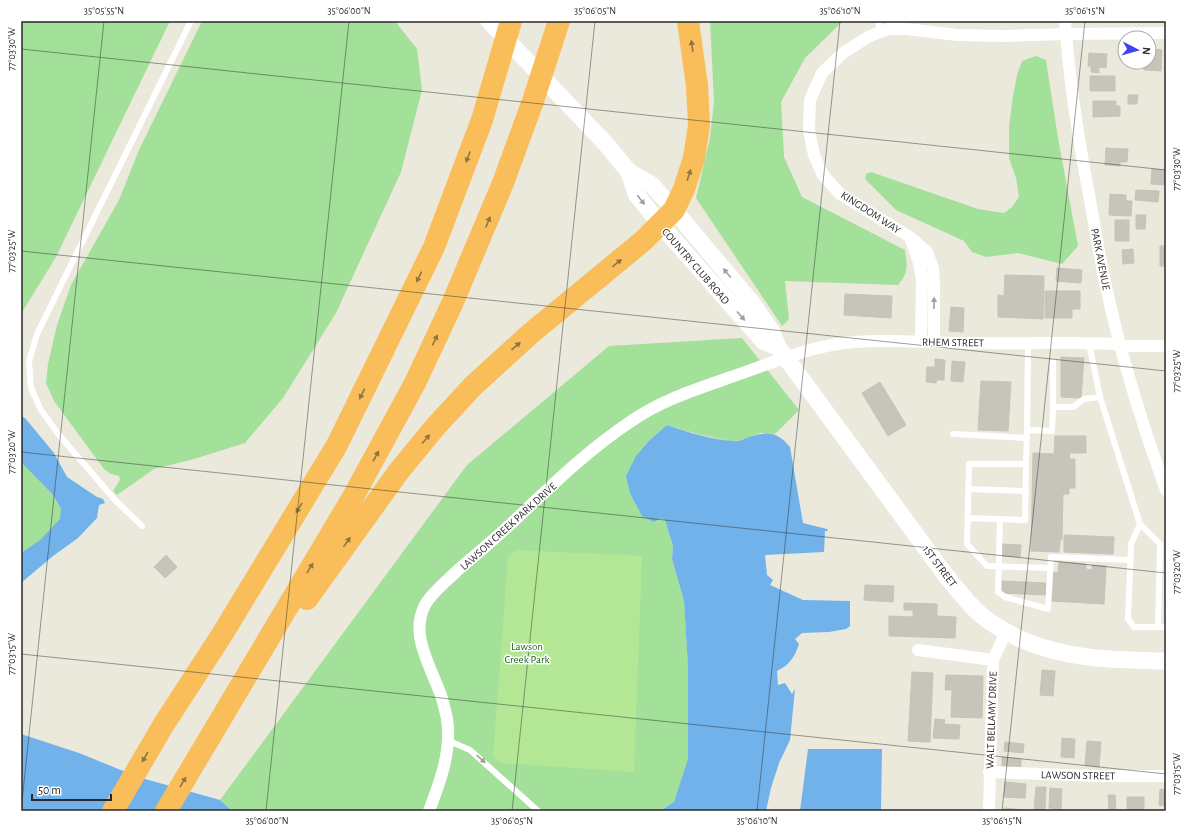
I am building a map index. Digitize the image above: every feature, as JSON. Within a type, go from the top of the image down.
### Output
[{"type":"highway","points":[[482,120],[500,45],[508,21]]},
{"type":"highway","points":[[113,811],[164,724],[223,634],[337,445],[434,247],[482,120],[511,21]]},
{"type":"highway","points":[[166,811],[353,497],[395,422],[422,368],[461,284],[503,183],[534,101],[559,21]]},
{"type":"highway","points":[[219,723],[381,495],[436,426],[492,367],[625,256],[667,217],[684,189],[694,158],[699,125],[698,86],[688,21]]},
{"type":"main road","name":"COUNTRY CLUB ROAD","points":[[489,21],[606,144],[629,172],[636,194],[667,217],[763,341],[782,353]]},
{"type":"main road","name":"1ST STREET","points":[[782,353],[958,591],[982,616],[1006,632],[1043,648],[1072,655],[1114,660],[1166,661]]},
{"type":"street","name":"PARK AVENUE","points":[[1065,21],[1076,127],[1103,272],[1120,346],[1142,419],[1166,490]]},
{"type":"street","name":"KINGDOM WAY","points":[[934,342],[933,268],[926,252],[910,237],[840,194],[823,175],[814,155],[809,130],[810,100],[822,73],[843,53],[868,37],[879,27],[888,29],[906,28],[958,35],[989,36],[1166,33]]},
{"type":"street","name":"KINGDOM WAY","points":[[910,237],[918,259],[922,279],[921,342]]},
{"type":"street","name":"RHEM STREET","points":[[782,353],[858,342],[1028,342],[1116,344],[1120,346],[1166,346]]},
{"type":"street","name":"LAWSON CREEK PARK DRIVE","points":[[429,811],[440,782],[448,750],[447,721],[441,694],[422,648],[419,626],[425,605],[442,585],[589,453],[634,419],[658,405],[782,353]]},
{"type":"street","name":"WALT BELLAMY DRIVE","points":[[989,811],[993,660],[1006,632]]},
{"type":"street","points":[[918,650],[993,660]]},
{"type":"street","name":"LAWSON STREET","points":[[989,772],[1065,775],[1166,776]]},
{"type":"lane","points":[[142,526],[115,500],[59,435],[41,410],[30,388],[29,361],[37,334],[191,21]]},
{"type":"lane","points":[[968,518],[1025,520],[1028,430],[1028,342]]},
{"type":"lane","points":[[1089,343],[1100,397],[1140,524],[1160,544],[1158,627]]},
{"type":"lane","points":[[1028,430],[1052,431],[1053,362]]},
{"type":"lane","points":[[1052,407],[1073,407],[1084,399],[1100,397]]},
{"type":"lane","points":[[953,434],[1027,438]]},
{"type":"lane","points":[[1026,464],[969,464],[967,544],[987,566],[1050,568]]},
{"type":"lane","points":[[968,488],[1026,491]]},
{"type":"lane","points":[[1000,519],[998,592],[1005,596],[1048,609],[1051,557],[1130,560]]},
{"type":"lane","points":[[1140,524],[1131,544],[1128,619],[1134,627],[1166,627]]},
{"type":"lane","points":[[447,740],[470,750],[538,811]]},
{"type":"green space","points":[[21,21],[170,21],[56,257],[21,314]]},
{"type":"green space","points":[[202,21],[395,21],[417,49],[422,90],[401,172],[336,313],[283,398],[245,443],[194,459],[154,469],[117,495],[113,491],[120,480],[119,476],[111,474],[104,469],[54,401],[46,383],[48,364],[57,325],[71,285],[119,200],[139,150]]},
{"type":"green space","points":[[710,21],[843,21],[805,58],[781,102],[784,157],[802,197],[905,250],[906,273],[898,285],[785,281],[789,319],[782,326],[696,198],[710,138],[714,101]]},
{"type":"green space","points":[[1036,56],[1046,60],[1058,138],[1078,246],[1062,264],[1018,253],[986,257],[972,252],[964,241],[896,210],[865,179],[866,174],[871,172],[978,209],[1004,213],[1012,207],[1019,197],[1016,178],[1009,158],[1009,126],[1017,75],[1022,61]]},
{"type":"green space","name":"Lawson Creek Park","points":[[742,338],[799,410],[774,435],[761,433],[735,442],[697,434],[667,425],[661,518],[665,520],[673,546],[672,559],[684,601],[688,667],[688,760],[674,802],[660,811],[232,811],[220,800],[467,465],[609,346]]},
{"type":"green space","points":[[21,462],[53,495],[61,509],[61,519],[40,540],[21,553]]},
{"type":"green space","points":[[516,550],[642,556],[634,772],[501,763],[493,757],[508,557]]},
{"type":"water","points":[[21,416],[25,418],[54,453],[67,477],[97,497],[103,499],[105,503],[99,505],[97,518],[78,538],[53,556],[21,583],[21,553],[40,540],[60,519],[61,509],[53,495],[21,462]]},
{"type":"water","points":[[667,425],[717,439],[738,441],[759,434],[770,434],[775,435],[785,441],[790,447],[803,523],[827,529],[828,531],[825,531],[824,552],[765,555],[767,575],[773,580],[770,585],[803,600],[850,601],[850,626],[846,629],[829,632],[802,633],[795,639],[799,644],[794,656],[789,663],[777,671],[778,685],[785,683],[792,694],[795,689],[790,740],[779,763],[766,811],[660,811],[674,802],[688,759],[688,667],[684,601],[672,559],[673,546],[665,520],[661,518],[654,522],[642,516],[630,493],[626,476],[636,456],[649,441]]},
{"type":"water","points":[[21,734],[79,753],[138,777],[220,800],[232,811],[21,811]]},
{"type":"water","points":[[808,749],[882,749],[881,811],[800,811]]},
{"type":"building","points":[[1157,50],[1162,50],[1161,71],[1144,70],[1157,70]]},
{"type":"building","points":[[1089,53],[1107,54],[1106,68],[1099,67],[1099,73],[1091,72],[1091,66],[1088,66]]},
{"type":"building","points":[[1090,76],[1115,76],[1115,91],[1090,91]]},
{"type":"building","points":[[1128,95],[1138,95],[1137,104],[1128,104]]},
{"type":"building","points":[[1093,101],[1116,101],[1116,106],[1120,106],[1120,116],[1093,117]]},
{"type":"building","points":[[1106,148],[1128,149],[1127,162],[1120,162],[1120,166],[1105,165]]},
{"type":"building","points":[[1152,169],[1166,170],[1165,185],[1151,184]]},
{"type":"building","points":[[1136,190],[1159,191],[1158,202],[1135,200]]},
{"type":"building","points":[[1110,194],[1126,195],[1126,201],[1132,201],[1131,216],[1109,215]]},
{"type":"building","points":[[1136,215],[1146,215],[1145,229],[1136,229]]},
{"type":"building","points":[[1115,220],[1129,220],[1129,241],[1115,241]]},
{"type":"building","points":[[1160,246],[1166,246],[1166,266],[1160,266]]},
{"type":"building","points":[[1133,249],[1134,263],[1123,264],[1122,250]]},
{"type":"building","points":[[1057,268],[1082,270],[1081,283],[1056,281]]},
{"type":"building","points":[[1005,275],[1044,276],[1043,319],[998,317],[998,295],[1004,296]]},
{"type":"building","points":[[1045,291],[1080,291],[1080,309],[1072,309],[1072,318],[1045,318]]},
{"type":"building","points":[[845,294],[892,296],[891,318],[844,315]]},
{"type":"building","points":[[951,307],[964,308],[963,332],[949,331]]},
{"type":"building","points":[[1061,357],[1084,358],[1081,398],[1061,397]]},
{"type":"building","points":[[935,359],[945,360],[944,380],[937,380],[936,383],[926,382],[927,367],[935,367]]},
{"type":"building","points":[[952,361],[965,362],[963,382],[951,381]]},
{"type":"building","points":[[981,381],[1011,382],[1008,431],[978,430]]},
{"type":"building","points":[[880,382],[906,425],[888,436],[862,393]]},
{"type":"building","points":[[1055,436],[1086,436],[1086,453],[1070,453],[1069,459],[1075,459],[1075,488],[1069,488],[1069,494],[1063,494],[1062,540],[1060,540],[1059,552],[1031,551],[1033,453],[1054,454]]},
{"type":"building","points":[[1064,535],[1114,537],[1113,554],[1064,552]]},
{"type":"building","points":[[1002,544],[1021,545],[1020,557],[1002,556]]},
{"type":"building","points":[[166,555],[177,567],[165,578],[154,567]]},
{"type":"building","points":[[1059,562],[1086,564],[1086,569],[1092,570],[1092,565],[1106,566],[1104,604],[1051,601],[1052,572],[1058,573]]},
{"type":"building","points":[[1002,581],[1046,583],[1046,595],[1002,593]]},
{"type":"building","points":[[865,585],[894,586],[893,602],[864,600]]},
{"type":"building","points":[[904,603],[937,604],[937,616],[956,617],[955,638],[889,636],[889,616],[913,617],[913,610],[904,610]]},
{"type":"building","points":[[1042,670],[1055,671],[1053,696],[1040,695]]},
{"type":"building","points":[[912,672],[933,673],[930,742],[908,741]]},
{"type":"building","points":[[946,675],[983,676],[982,718],[951,717],[952,690],[945,690]]},
{"type":"building","points":[[935,719],[945,720],[944,724],[960,725],[959,739],[933,738]]},
{"type":"building","points":[[1062,738],[1075,739],[1074,758],[1061,757]]},
{"type":"building","points":[[1087,741],[1101,742],[1099,767],[1085,765]]},
{"type":"building","points":[[1005,742],[1024,744],[1023,753],[1004,751]]},
{"type":"building","points":[[1002,757],[1021,759],[1021,767],[1002,766]]},
{"type":"building","points":[[1005,782],[1026,784],[1025,798],[1004,797]]},
{"type":"building","points":[[1036,787],[1046,787],[1045,811],[1034,811]]},
{"type":"building","points":[[1050,788],[1062,789],[1061,809],[1049,808]]},
{"type":"building","points":[[1160,789],[1166,790],[1166,806],[1159,805]]},
{"type":"building","points":[[1108,795],[1115,795],[1116,811],[1109,811]]},
{"type":"building","points":[[1127,797],[1144,797],[1144,811],[1127,811]]},
{"type":"building","points":[[1004,808],[1025,810],[1025,811],[1004,811]]}]
